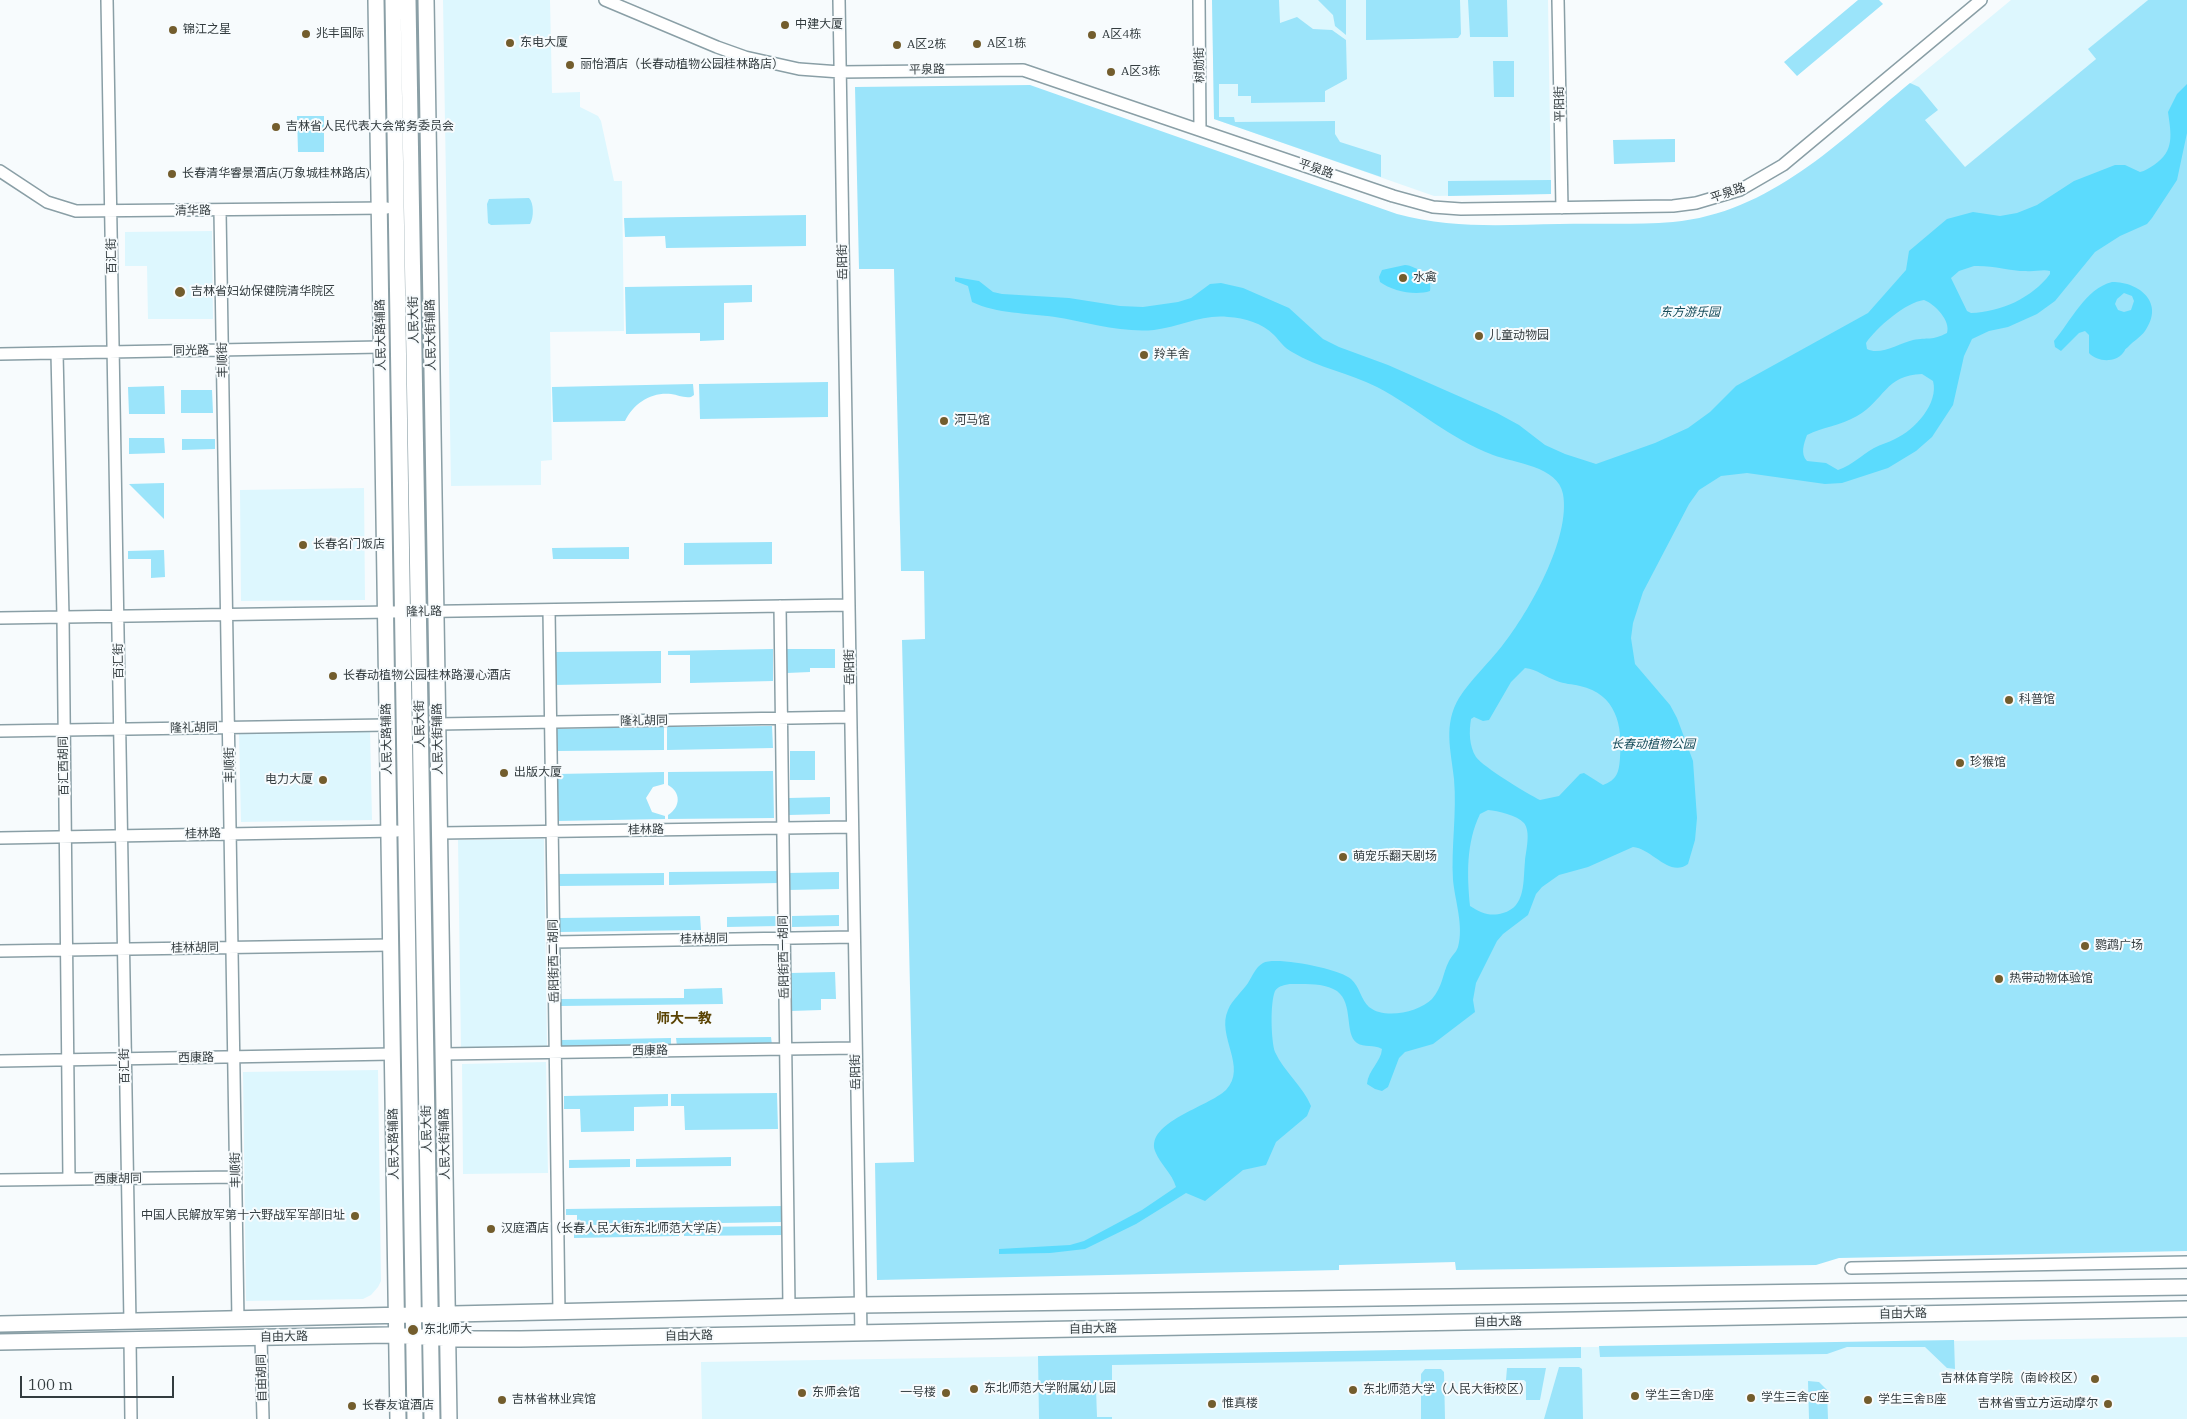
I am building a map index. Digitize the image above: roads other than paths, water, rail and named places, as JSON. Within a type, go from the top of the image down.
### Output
[{"type":"main road","name":"人民大路辅路","points":[[376,0],[398,1419]]},
{"type":"main road","name":"人民大街","points":[[393,0],[415,1419]]},
{"type":"main road","name":"人民大街","points":[[408,0],[432,1419]]},
{"type":"main road","name":"人民大街辅路","points":[[426,0],[449,1419]]},
{"type":"main road","name":"自由大路","points":[[0,1324],[396,1317],[789,1307],[2187,1287]]},
{"type":"main road","name":"自由大路","points":[[0,1342],[397,1335],[448,1339],[860,1334],[2187,1309]]},
{"type":"street","name":"百汇街","points":[[107,0],[122,836],[122,949],[130,1322]]},
{"type":"street","name":"平泉路","points":[[605,0],[745,57],[799,68],[840,72],[1023,70],[1393,196],[1433,207],[1461,209],[1673,206],[1696,203],[1740,190],[1783,165],[1980,0]]},
{"type":"street","name":"岳阳街","points":[[839,0],[860,1334]]},
{"type":"street","name":"树勋街","points":[[1199,0],[1200,129]]},
{"type":"street","name":"平阳街","points":[[1558,0],[1562,208]]},
{"type":"street","name":"清华路","points":[[0,172],[58,208],[76,211],[111,213],[397,208]]},
{"type":"street","name":"丰顺街","points":[[220,211],[230,728],[238,1320]]},
{"type":"street","name":"同光路","points":[[0,354],[381,347]]},
{"type":"street","name":"百汇西胡同","points":[[57,353],[63,617],[69,1179]]},
{"type":"street","name":"隆礼路","points":[[0,618],[849,605]]},
{"type":"street","name":"岳阳街西一胡同","points":[[780,606],[789,1307]]},
{"type":"street","name":"岳阳街西二胡同","points":[[549,610],[559,1313]]},
{"type":"street","name":"隆礼胡同","points":[[438,724],[850,717]]},
{"type":"street","name":"隆礼胡同","points":[[0,731],[387,725]]},
{"type":"street","name":"桂林路","points":[[440,833],[852,827]]},
{"type":"street","name":"桂林路","points":[[0,838],[406,830]]},
{"type":"street","name":"桂林胡同","points":[[554,942],[854,937]]},
{"type":"street","name":"桂林胡同","points":[[0,951],[391,945]]},
{"type":"street","name":"西康路","points":[[443,1054],[856,1048]]},
{"type":"street","name":"西康路","points":[[0,1061],[392,1054]]},
{"type":"street","name":"西康胡同","points":[[0,1180],[236,1177]]},
{"type":"street","points":[[1851,1268],[2187,1262]]},
{"type":"street","name":"自由胡同","points":[[261,1337],[263,1419]]},
{"type":"street","points":[[130,1339],[131,1419]]},
{"type":"place","name":"中建大厦","points":[[785,25]]},
{"type":"place","name":"锦江之星","points":[[173,30]]},
{"type":"place","name":"兆丰国际","points":[[306,34]]},
{"type":"place","name":"A区4栋","points":[[1092,35]]},
{"type":"place","name":"东电大厦","points":[[510,43]]},
{"type":"place","name":"A区1栋","points":[[977,44]]},
{"type":"place","name":"A区2栋","points":[[897,45]]},
{"type":"place","name":"丽怡酒店（长春动植物公园桂林路店）","points":[[570,65]]},
{"type":"place","name":"A区3栋","points":[[1111,72]]},
{"type":"place","name":"吉林省人民代表大会常务委员会","points":[[276,127]]},
{"type":"place","name":"长春清华睿景酒店(万象城桂林路店)","points":[[172,174]]},
{"type":"place","name":"水禽","points":[[1403,278]]},
{"type":"place","name":"吉林省妇幼保健院清华院区","points":[[180,292]]},
{"type":"place","name":"儿童动物园","points":[[1479,336]]},
{"type":"place","name":"羚羊舍","points":[[1144,355]]},
{"type":"place","name":"河马馆","points":[[944,421]]},
{"type":"place","name":"长春名门饭店","points":[[303,545]]},
{"type":"place","name":"长春动植物公园桂林路漫心酒店","points":[[333,676]]},
{"type":"place","name":"科普馆","points":[[2009,700]]},
{"type":"place","name":"珍猴馆","points":[[1960,763]]},
{"type":"place","name":"出版大厦","points":[[504,773]]},
{"type":"place","name":"电力大厦","points":[[323,780]]},
{"type":"place","name":"萌宠乐翻天剧场","points":[[1343,857]]},
{"type":"place","name":"鹦鹉广场","points":[[2085,946]]},
{"type":"place","name":"热带动物体验馆","points":[[1999,979]]},
{"type":"place","name":"中国人民解放军第十六野战军军部旧址","points":[[355,1216]]},
{"type":"place","name":"汉庭酒店（长春人民大街东北师范大学店）","points":[[491,1229]]},
{"type":"place","name":"东北师大","points":[[413,1330]]},
{"type":"place","name":"吉林体育学院（南岭校区）","points":[[2095,1379]]},
{"type":"place","name":"东北师范大学附属幼儿园","points":[[974,1389]]},
{"type":"place","name":"东北师范大学（人民大街校区）","points":[[1353,1390]]},
{"type":"place","name":"东师会馆","points":[[802,1393]]},
{"type":"place","name":"一号楼","points":[[946,1393]]},
{"type":"place","name":"学生三舍D座","points":[[1635,1396]]},
{"type":"place","name":"学生三舍C座","points":[[1751,1398]]},
{"type":"place","name":"吉林省林业宾馆","points":[[502,1400]]},
{"type":"place","name":"学生三舍B座","points":[[1868,1400]]},
{"type":"place","name":"惟真楼","points":[[1212,1404]]},
{"type":"place","name":"吉林省雪立方运动摩尔","points":[[2108,1404]]},
{"type":"place","name":"长春友谊酒店","points":[[352,1406]]},
{"type":"district","name":"师大一教","points":[[684,1019]]},
{"type":"park label","name":"东方游乐园","points":[[1690,313]]},
{"type":"park label","name":"长春动植物公园","points":[[1653,745]]}]
